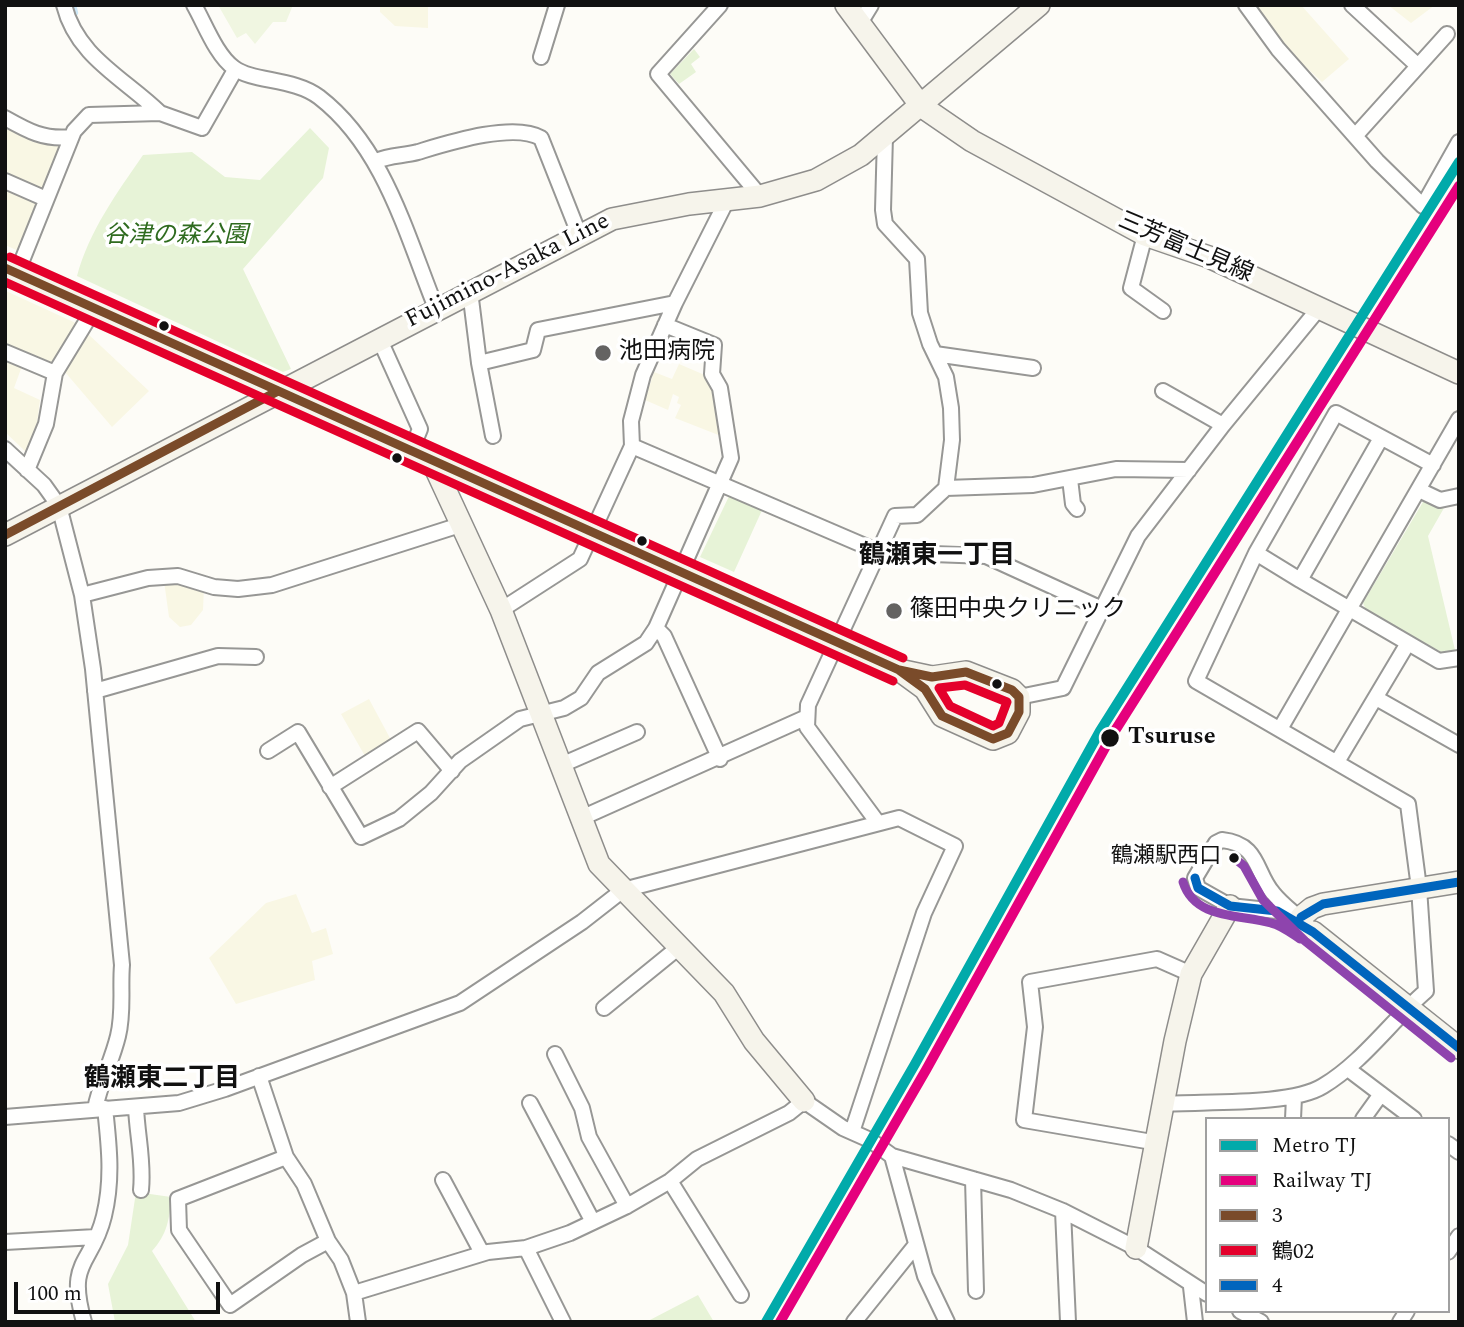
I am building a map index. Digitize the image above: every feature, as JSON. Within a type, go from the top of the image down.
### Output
[{"type":"main road","name":"三芳富士見線","points":[[846,5],[865,14],[921,106],[972,141],[1145,235],[1209,257],[1459,373]]},
{"type":"main road","name":"Fujimino-Asaka Line","points":[[5,535],[579,234],[632,213],[760,196],[816,180],[862,155],[1039,5]]},
{"type":"main road","points":[[11,271],[899,670],[925,689],[942,716],[993,739],[1008,733],[1019,712],[1020,698],[1004,687],[966,672],[932,677],[899,670]]},
{"type":"main road","points":[[432,461],[501,610],[579,819],[599,864],[724,993],[754,1041],[804,1101]]},
{"type":"main road","points":[[1459,882],[1323,904],[1311,908],[1307,924],[1406,1008],[1459,1048]]},
{"type":"main road","points":[[1136,1248],[1191,974],[1230,906]]},
{"type":"street","points":[[64,5],[69,24],[81,45],[160,113],[202,128],[236,70]]},
{"type":"street","points":[[194,5],[226,61],[236,70],[279,79],[316,95],[361,137],[376,161],[436,308]]},
{"type":"street","points":[[541,57],[557,5]]},
{"type":"street","points":[[720,5],[658,74],[760,196]]},
{"type":"street","points":[[1246,5],[1278,49],[1423,206],[1459,142]]},
{"type":"street","points":[[1352,5],[1418,66]]},
{"type":"street","points":[[1356,135],[1447,34]]},
{"type":"street","points":[[11,271],[46,199],[71,137],[89,115],[160,113]]},
{"type":"street","points":[[5,118],[36,135],[51,139],[71,137]]},
{"type":"street","points":[[376,161],[391,155],[414,153],[457,141],[508,133],[533,134],[541,138],[579,234]]},
{"type":"street","points":[[878,823],[807,727],[807,717],[808,705],[895,516],[917,515],[946,488],[952,440],[951,400],[946,377],[920,313],[917,259],[886,224],[883,210],[885,136]]},
{"type":"street","points":[[5,181],[46,199]]},
{"type":"street","points":[[501,610],[526,591],[576,563],[632,446],[631,421],[643,374],[727,200]]},
{"type":"street","points":[[1145,235],[1131,288],[1163,311]]},
{"type":"street","points":[[470,291],[493,436]]},
{"type":"street","points":[[480,363],[533,350],[538,330],[675,303]]},
{"type":"street","points":[[1020,698],[1063,688],[1104,610],[1138,536],[1223,425],[1320,307]]},
{"type":"street","points":[[27,470],[46,424],[55,373],[94,309]]},
{"type":"street","points":[[268,751],[298,732],[361,837],[400,819],[473,751],[520,719],[565,708],[581,698],[598,673],[646,643],[656,628],[731,458],[720,388],[712,374],[714,345],[665,325]]},
{"type":"street","points":[[379,338],[420,429],[411,451]]},
{"type":"street","points":[[5,352],[55,373]]},
{"type":"street","points":[[935,354],[1033,368]]},
{"type":"street","points":[[1163,391],[1223,425]]},
{"type":"street","points":[[1163,1104],[1294,1097],[1321,1088],[1348,1069],[1406,1008],[1426,991],[1419,888],[1408,804],[1196,681],[1256,554],[1336,413],[1433,465]]},
{"type":"street","points":[[1280,729],[1459,419]]},
{"type":"street","points":[[1300,580],[1381,438]]},
{"type":"street","points":[[632,446],[880,552],[986,556],[1104,610]]},
{"type":"street","points":[[5,449],[44,485],[59,506],[82,594],[95,691],[122,965],[122,1005],[118,1036],[100,1085],[100,1109],[111,1167],[104,1217],[81,1265],[76,1284],[84,1322]]},
{"type":"street","points":[[946,488],[1033,485],[1116,469],[1189,470]]},
{"type":"street","points":[[1070,479],[1073,504],[1077,509]]},
{"type":"street","points":[[1419,490],[1440,500],[1459,496]]},
{"type":"street","points":[[82,594],[148,578],[178,576],[214,587],[238,589],[272,585],[460,525]]},
{"type":"street","points":[[1256,554],[1439,661],[1459,658]]},
{"type":"street","points":[[656,628],[664,636],[720,759]]},
{"type":"street","points":[[1336,762],[1408,643]]},
{"type":"street","points":[[95,691],[218,656],[256,657]]},
{"type":"street","points":[[1376,698],[1459,745]]},
{"type":"street","points":[[579,819],[720,759],[807,717]]},
{"type":"street","points":[[330,787],[418,732],[452,771]]},
{"type":"street","points":[[559,766],[637,732]]},
{"type":"street","points":[[5,1117],[179,1103],[460,1003],[582,922],[623,890],[899,818],[955,846],[924,914],[852,1132]]},
{"type":"street","points":[[1229,841],[1256,859],[1269,888],[1307,924],[1277,911],[1230,906],[1206,894],[1195,883],[1216,843],[1229,841]]},
{"type":"street","points":[[604,1008],[679,947]]},
{"type":"street","points":[[1158,1143],[1024,1120],[1035,1027],[1031,982],[1157,959],[1191,974]]},
{"type":"street","points":[[555,1054],[582,1108],[589,1137],[627,1206]]},
{"type":"street","points":[[1348,1069],[1411,1117]]},
{"type":"street","points":[[259,1076],[286,1157],[304,1184],[328,1241],[341,1260],[354,1293],[358,1322]]},
{"type":"street","points":[[1364,1117],[1381,1094]]},
{"type":"street","points":[[1293,1117],[1294,1097]]},
{"type":"street","points":[[354,1293],[482,1254],[526,1248],[593,1222],[627,1206],[670,1181],[697,1159],[789,1113],[804,1101],[892,1156],[973,1179],[1063,1211],[1136,1248],[1205,1293]]},
{"type":"street","points":[[530,1102],[593,1222]]},
{"type":"street","points":[[136,1107],[136,1135],[144,1165],[141,1190]]},
{"type":"street","points":[[892,1156],[915,1246],[933,1297],[947,1322]]},
{"type":"street","points":[[286,1157],[178,1199],[179,1230],[230,1305],[302,1255],[328,1241]]},
{"type":"street","points":[[973,1179],[976,1291]]},
{"type":"street","points":[[443,1180],[482,1254]]},
{"type":"street","points":[[670,1181],[741,1295]]},
{"type":"street","points":[[1063,1211],[1068,1322]]},
{"type":"street","points":[[5,1242],[96,1237]]},
{"type":"street","points":[[854,1322],[915,1246]]},
{"type":"street","points":[[526,1248],[563,1322]]},
{"type":"street","points":[[1192,1287],[1195,1322]]},
{"type":"shaded area","points":[[380,5],[428,5],[428,28],[395,26],[380,12]]},
{"type":"shaded area","points":[[1255,5],[1301,5],[1349,59],[1322,82],[1283,46]]},
{"type":"shaded area","points":[[1388,5],[1435,5],[1411,23]]},
{"type":"shaded area","points":[[5,125],[33,142],[58,144],[62,150],[44,189],[39,191],[5,175]]},
{"type":"shaded area","points":[[5,186],[38,200],[40,204],[21,252],[5,245]]},
{"type":"shaded area","points":[[6,291],[78,324],[55,363],[50,364],[5,345]]},
{"type":"shaded area","points":[[87,333],[149,391],[112,427],[65,372]]},
{"type":"shaded area","points":[[5,359],[22,366],[14,388],[40,400],[37,423],[26,452],[5,432]]},
{"type":"shaded area","points":[[679,364],[707,376],[715,391],[721,436],[675,418],[681,405],[677,403],[679,397],[673,394],[668,410],[645,400],[654,372],[672,379]]},
{"type":"shaded area","points":[[164,581],[204,587],[203,610],[191,625],[180,627],[169,617]]},
{"type":"shaded area","points":[[369,699],[391,740],[365,756],[341,714]]},
{"type":"shaded area","points":[[296,894],[312,933],[326,928],[333,954],[312,961],[315,980],[236,1004],[209,958],[266,903]]},
{"type":"green space","points":[[218,5],[293,5],[286,22],[273,22],[255,44],[246,33],[237,38]]},
{"type":"green space","points":[[694,49],[700,57],[691,64],[696,72],[679,84],[670,74]]},
{"type":"green space","name":"谷津の森公園","points":[[310,128],[329,148],[323,178],[243,269],[291,369],[283,372],[77,276],[96,228],[143,155],[192,152],[225,177],[260,180]]},
{"type":"green space","points":[[731,492],[763,508],[734,572],[700,557]]},
{"type":"green space","points":[[1430,501],[1444,508],[1428,536],[1455,650],[1443,653],[1366,610],[1363,603],[1423,502]]},
{"type":"green space","points":[[136,1192],[171,1197],[167,1226],[152,1251],[196,1322],[115,1322],[108,1284],[128,1245]]},
{"type":"green space","points":[[698,1295],[714,1322],[646,1322]]},
{"type":"waterway","points":[[74,5],[76,13]]},
{"type":"metro line","name":"TJ","points":[[766,1322],[915,1064],[1100,731],[1459,162]]},
{"type":"rail line","name":"TJ","points":[[780,1322],[926,1070],[1111,737],[1459,186]]},
{"type":"transit line","name":"鶴02","points":[[10,257],[903,658]]},
{"type":"transit line","name":"3","points":[[5,268],[899,670]]},
{"type":"transit line","name":"鶴02","points":[[5,282],[893,681]]},
{"type":"transit line","name":"3","points":[[5,535],[278,391]]},
{"type":"transit line","name":"3","points":[[899,670],[932,677],[966,672],[1012,690],[1019,697],[1019,712],[1008,733],[993,739],[942,716],[925,689],[899,670]]},
{"type":"transit line","name":"鶴02","points":[[965,685],[1007,702],[999,723],[993,726],[950,706],[939,688],[965,685]]},
{"type":"transit line","points":[[1233,857],[1244,866],[1263,900],[1305,941],[1451,1058]]},
{"type":"transit line","name":"4","points":[[1195,878],[1198,888],[1230,906],[1277,911],[1313,932],[1459,1048]]},
{"type":"transit line","points":[[1183,882],[1197,903],[1208,909],[1275,924],[1300,939]]},
{"type":"transit line","name":"4","points":[[1301,917],[1323,904],[1459,882]]},
{"type":"place","name":"池田病院","points":[[603,353]]},
{"type":"place","name":"篠田中央クリニック","points":[[894,611]]},
{"type":"place","name":"Tsuruse","points":[[1110,738]]},
{"type":"place","name":"鶴瀬駅西口","points":[[1234,858]]},
{"type":"district","name":"鶴瀬東一丁目","points":[[937,558]]},
{"type":"district","name":"鶴瀬東二丁目","points":[[162,1081]]}]
